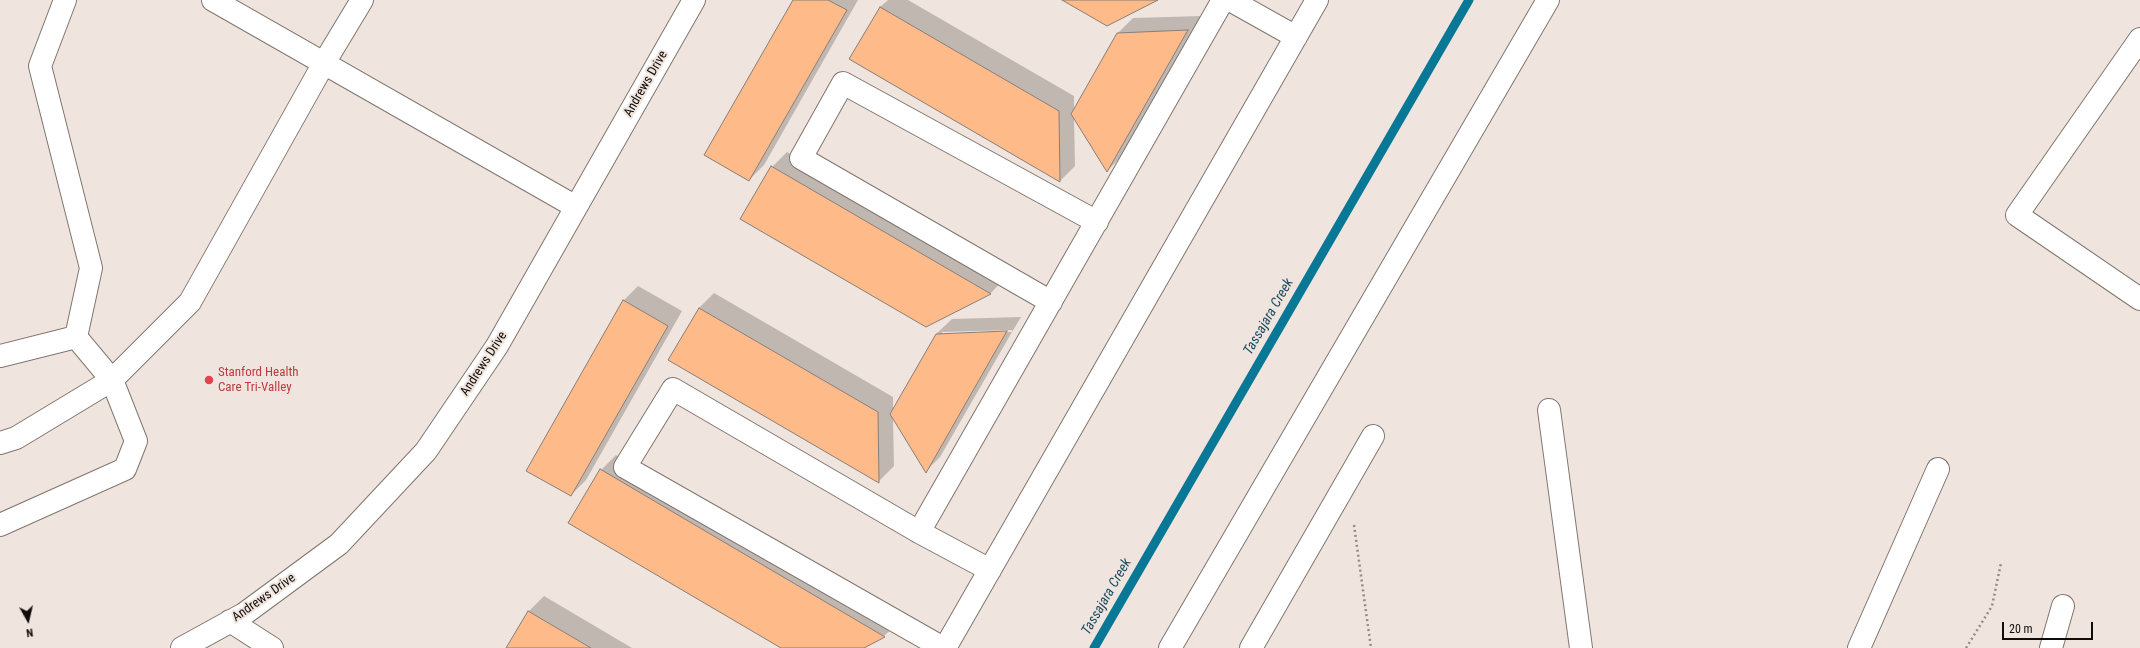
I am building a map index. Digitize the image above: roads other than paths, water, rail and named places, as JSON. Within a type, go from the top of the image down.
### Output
[{"type":"street","points":[[65,0],[40,66],[91,268],[76,337]]},
{"type":"street","points":[[213,0],[576,207]]},
{"type":"street","name":"Andrews Drive","points":[[182,648],[244,614],[339,544],[426,451],[497,346],[694,0]]},
{"type":"street","points":[[919,532],[1223,0]]},
{"type":"street","points":[[1230,0],[1296,37]]},
{"type":"street","points":[[990,570],[919,532],[673,389],[625,466],[944,648],[990,570],[1317,0]]},
{"type":"street","points":[[1170,648],[1548,0]]},
{"type":"street","points":[[0,443],[16,438],[112,380],[190,302],[358,1]]},
{"type":"street","points":[[2137,290],[2017,216],[2140,39]]},
{"type":"street","points":[[1051,302],[801,158],[843,83],[1097,222]]},
{"type":"street","points":[[0,356],[76,337]]},
{"type":"street","points":[[0,525],[125,469],[136,441],[112,380],[76,337]]},
{"type":"street","points":[[1549,410],[1581,648]]},
{"type":"street","points":[[1251,648],[1373,436]]},
{"type":"street","points":[[1859,648],[1938,468]]},
{"type":"street","points":[[2051,648],[2063,606]]},
{"type":"street","points":[[230,622],[272,648]]},
{"type":"waterway","name":"Tassajara Creek","points":[[1094,648],[1469,0]]},
{"type":"place","name":"Stanford Health Care Tri-Valley","points":[[209,380]]}]
